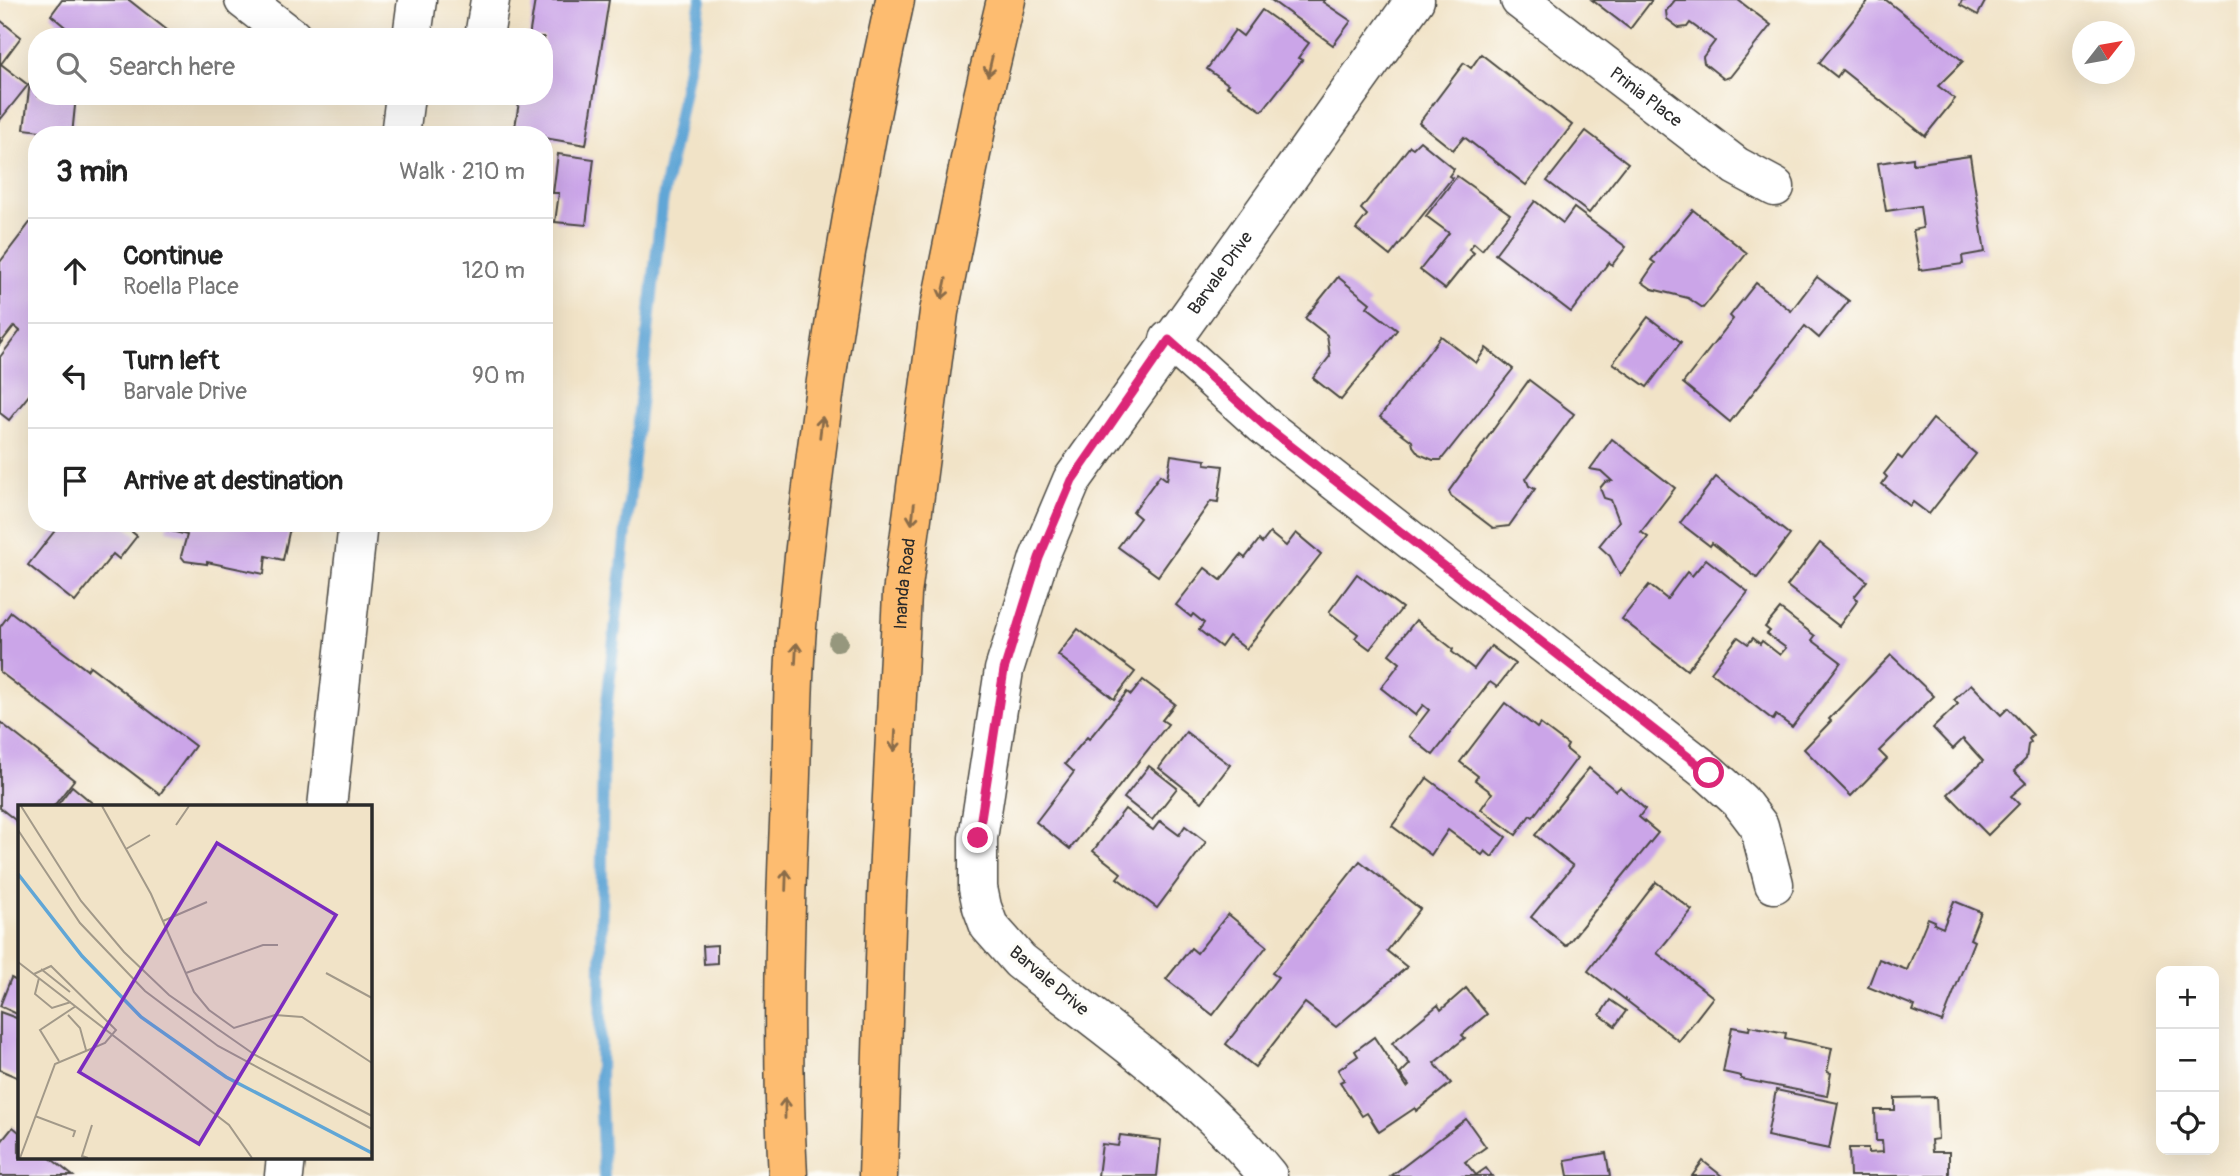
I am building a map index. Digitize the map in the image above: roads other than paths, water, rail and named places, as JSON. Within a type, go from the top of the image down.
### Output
[{"type":"main road","points":[[788,1176],[785,1128],[786,889],[799,607],[829,364],[868,122],[895,0]]},
{"type":"main road","name":"Inanda Road","points":[[878,1176],[902,594],[939,312],[981,105],[1006,0]]},
{"type":"street","points":[[244,0],[280,28]]},
{"type":"street","points":[[413,28],[417,0]]},
{"type":"street","points":[[485,28],[490,0]]},
{"type":"street","name":"Barvale Drive","points":[[1268,1176],[1234,1138],[1169,1079],[1020,961],[989,926],[978,888],[978,838],[1004,670],[1039,558],[1072,480],[1169,340],[1415,0]]},
{"type":"street","name":"Prinia Place","points":[[1520,0],[1736,166],[1775,187]]},
{"type":"street","points":[[401,126],[404,105]]},
{"type":"street","points":[[1169,340],[1264,425],[1720,782],[1740,801],[1759,826],[1774,884]]},
{"type":"street","points":[[327,805],[357,532]]},
{"type":"street","points":[[284,1176],[286,1158]]},
{"type":"waterway","points":[[604,1176],[600,1082],[603,739],[662,204],[701,0]]}]
